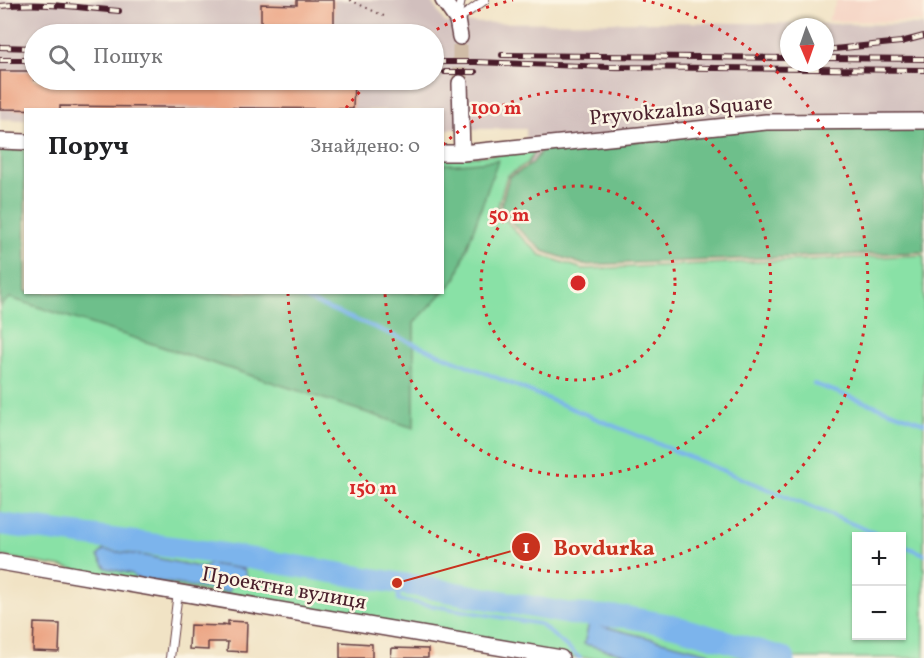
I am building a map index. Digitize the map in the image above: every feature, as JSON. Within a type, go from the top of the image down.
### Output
[{"type":"street","points":[[443,0],[457,20],[460,38]]},
{"type":"street","points":[[460,83],[462,153]]},
{"type":"street","name":"Pryvokzalna Square","points":[[444,153],[766,122],[924,121]]},
{"type":"street","points":[[0,141],[24,142]]},
{"type":"street","name":"Проектна вулиця","points":[[0,562],[561,658]]},
{"type":"lane","points":[[457,20],[461,0]]},
{"type":"lane","points":[[457,20],[485,0]]},
{"type":"lane","points":[[170,658],[178,592]]},
{"type":"path","points":[[350,0],[386,17]]},
{"type":"shaded area","points":[[0,0],[430,0],[445,23],[780,23],[780,72],[834,72],[834,24],[924,25],[924,166],[528,218],[526,129],[444,129],[444,108],[24,108],[24,120],[0,119]]},
{"type":"shaded area","points":[[837,0],[924,0],[924,22],[834,21],[834,18],[829,18]]},
{"type":"green space","points":[[924,126],[924,252],[584,265],[543,251],[518,229],[500,208],[509,177],[532,164],[541,151],[766,127]]},
{"type":"green space","points":[[0,145],[24,146],[24,294],[444,294],[444,159],[535,151],[528,163],[507,176],[497,209],[516,232],[541,255],[583,269],[924,255],[924,658],[569,658],[0,556]]},
{"type":"green space","points":[[0,149],[24,150],[24,294],[442,294],[414,323],[414,428],[10,298],[0,306]]},
{"type":"green space","points":[[498,160],[456,279],[444,292],[444,164]]},
{"type":"water","points":[[103,550],[204,568],[209,564],[244,569],[247,576],[231,584],[229,592],[136,578],[132,574],[106,568],[98,556]]},
{"type":"water","points":[[589,623],[710,653],[709,658],[639,658],[584,644]]},
{"type":"building","points":[[297,0],[334,0],[334,24],[261,24],[261,4],[297,5]]},
{"type":"building","points":[[0,71],[24,71],[24,90],[354,90],[353,108],[60,106],[60,108],[0,109]]},
{"type":"building","points":[[228,621],[247,622],[246,652],[227,651],[228,642],[208,642],[208,650],[189,649],[190,625],[223,626],[223,624],[228,625]]},
{"type":"building","points":[[34,623],[60,624],[59,652],[33,651]]},
{"type":"building","points":[[340,642],[372,644],[372,658],[340,658]]},
{"type":"building","points":[[392,648],[428,649],[428,658],[391,658]]},
{"type":"waterway","points":[[293,294],[872,532]]},
{"type":"waterway","points":[[814,384],[924,423]]},
{"type":"waterway","points":[[0,524],[224,554],[570,614],[626,617],[671,625],[784,658]]},
{"type":"waterway","points":[[906,547],[924,554]]},
{"type":"waterway","points":[[397,583],[399,600],[540,624],[580,658]]},
{"type":"tunnel","points":[[460,37],[460,83]]},
{"type":"railway","points":[[0,6],[45,5],[119,11]]},
{"type":"railway","points":[[834,49],[901,42],[924,36]]},
{"type":"railway","points":[[0,47],[24,48]]},
{"type":"railway","points":[[502,55],[780,58]]},
{"type":"railway","points":[[834,58],[924,59]]},
{"type":"railway","points":[[0,60],[24,60]]},
{"type":"railway","points":[[444,62],[609,67],[924,70]]},
{"type":"railway","points":[[445,72],[475,72]]},
{"type":"place","name":"Bovdurka","points":[[397,583]]}]
